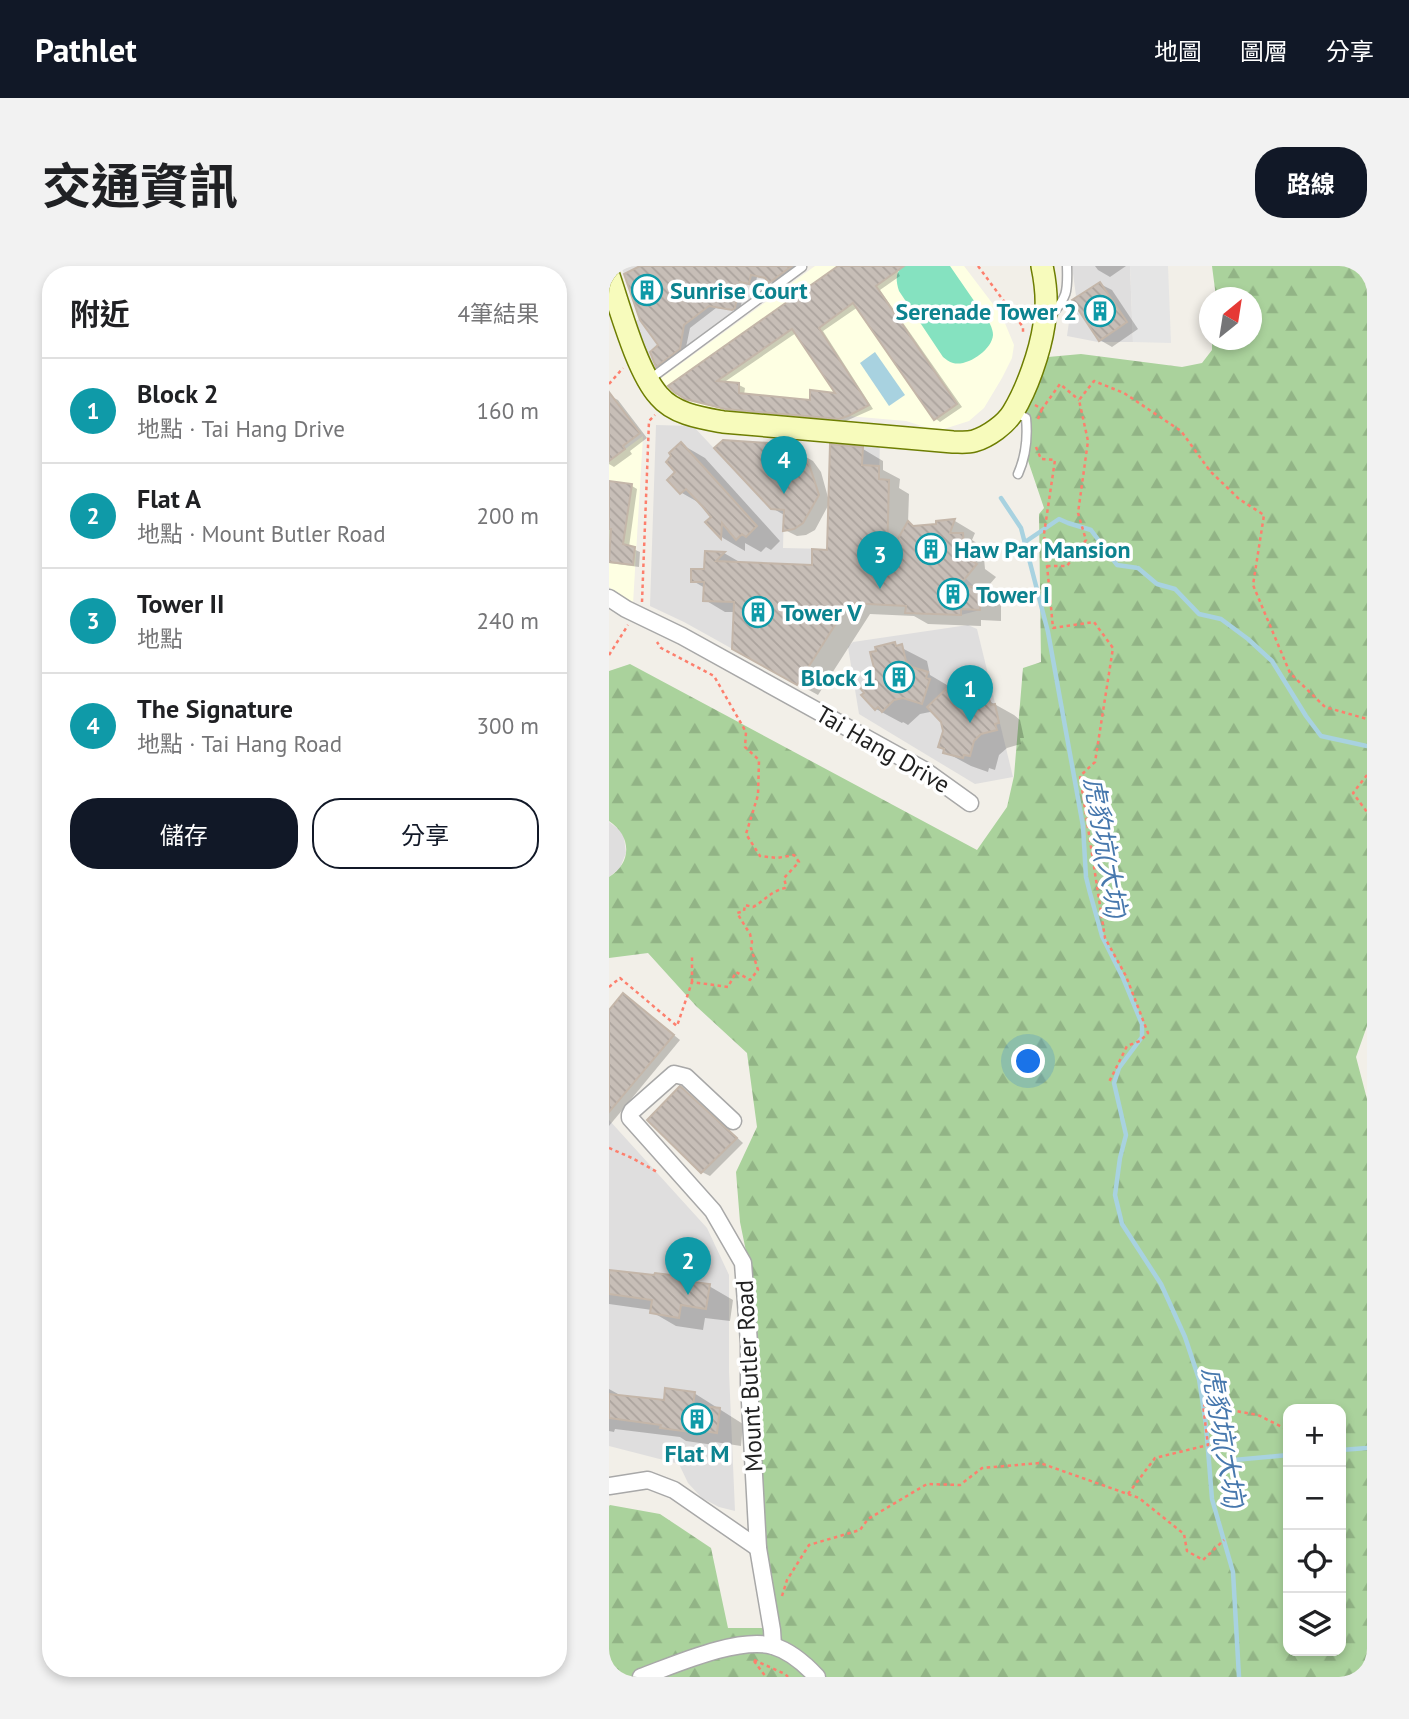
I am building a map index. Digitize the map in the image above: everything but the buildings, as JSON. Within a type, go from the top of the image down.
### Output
[{"type":"main road","points":[[609,276],[636,355],[648,380],[659,397],[678,410],[699,418],[723,422],[953,442],[981,438],[1021,407],[1045,323],[1046,287],[1042,266]]},
{"type":"street","points":[[1032,266],[1042,266]]},
{"type":"street","name":"Tai Hang Drive","points":[[609,598],[924,769],[970,803]]},
{"type":"street","name":"Mount Butler Road","points":[[733,1121],[686,1077],[674,1073],[629,1115],[713,1211],[743,1263],[758,1548],[772,1638]]},
{"type":"street","points":[[609,1486],[648,1480],[674,1490],[758,1548]]},
{"type":"street","points":[[641,1677],[734,1646],[772,1638],[817,1677]]},
{"type":"lane","points":[[1045,323],[1063,302],[1068,281],[1067,266]]},
{"type":"lane","points":[[648,380],[802,267]]},
{"type":"lane","points":[[1018,474],[1028,438],[1026,418],[1021,407]]},
{"type":"path","points":[[978,266],[1023,327],[1024,337]]},
{"type":"path","points":[[609,384],[626,365]]},
{"type":"path","points":[[1079,400],[1094,382],[1124,393],[1181,431],[1210,471],[1239,499],[1264,515],[1253,585],[1290,673],[1325,707],[1367,719]]},
{"type":"path","points":[[1036,422],[1060,384],[1079,400],[1088,441],[1078,513],[1086,540],[1067,566],[1047,565]]},
{"type":"path","points":[[1021,407],[1042,409]]},
{"type":"path","points":[[642,606],[649,421],[660,410]]},
{"type":"path","points":[[1036,447],[1041,459],[1055,460],[1044,534],[1053,628],[1094,622],[1113,648],[1095,762],[1080,776],[1105,938],[1126,976],[1147,1033],[1140,1041],[1127,1046],[1109,1082]]},
{"type":"path","points":[[609,654],[630,623]]},
{"type":"path","points":[[654,635],[661,648],[714,676],[746,732],[745,747],[759,760],[758,795],[746,834],[760,856],[777,858],[793,855],[799,862],[784,878],[785,888],[772,891],[753,907],[745,905],[744,911],[737,913],[753,942],[751,948],[758,970],[750,980],[736,972],[728,987],[692,982]]},
{"type":"path","points":[[1367,775],[1353,793],[1367,812]]},
{"type":"path","points":[[609,988],[620,978],[677,1026],[692,982],[692,954]]},
{"type":"path","points":[[1128,1494],[1156,1458],[1208,1446],[1203,1405],[1258,1415],[1283,1428]]},
{"type":"path","points":[[772,1638],[787,1580],[809,1545],[860,1530],[869,1519],[927,1484],[960,1485],[982,1468],[1039,1463],[1128,1494],[1139,1499],[1184,1534],[1187,1551],[1203,1560],[1224,1540]]},
{"type":"path","points":[[767,1677],[752,1658],[789,1677]]},
{"type":"shaded area","points":[[621,266],[794,266],[654,372],[635,321],[640,319]]},
{"type":"shaded area","points":[[815,266],[964,266],[1002,316],[1014,345],[1012,358],[984,408],[969,421],[944,429],[928,428],[906,421],[848,416],[838,420],[825,420],[706,408],[677,396],[660,379]]},
{"type":"shaded area","points":[[1072,266],[1130,266],[1133,342],[1098,342],[1067,336],[1070,315],[1077,310],[1071,300],[1076,296]]},
{"type":"shaded area","points":[[1130,266],[1168,266],[1171,343],[1133,342]]},
{"type":"shaded area","points":[[656,425],[693,426],[771,509],[784,510],[783,548],[827,549],[830,436],[880,438],[879,479],[889,480],[886,570],[964,577],[975,587],[981,587],[980,610],[961,615],[905,613],[905,606],[849,603],[797,685],[650,606]]},
{"type":"shaded area","points":[[643,436],[633,604],[609,587],[609,461]]},
{"type":"shaded area","points":[[968,625],[977,629],[1013,777],[975,784],[859,714],[848,647],[853,642]]},
{"type":"shaded area","points":[[609,822],[621,831],[626,853],[620,868],[609,877]]},
{"type":"shaded area","points":[[609,1120],[707,1228],[729,1275],[729,1372],[735,1511],[719,1507],[702,1498],[688,1483],[679,1464],[609,1446]]},
{"type":"green space","points":[[902,266],[950,266],[990,324],[992,341],[984,352],[959,364],[943,357],[899,291],[897,278]]},
{"type":"green space","points":[[1212,266],[1367,266],[1367,1026],[1356,1057],[1367,1099],[1367,1677],[609,1677],[610,1505],[660,1514],[711,1548],[728,1628],[770,1628],[758,1457],[750,1271],[740,1222],[736,1172],[757,1127],[747,1053],[696,1006],[648,953],[609,958],[609,877],[622,864],[626,849],[622,834],[609,821],[609,671],[630,664],[977,850],[1007,807],[1014,776],[1023,668],[1041,662],[1039,514],[1044,508],[1023,446],[1021,407],[1037,358],[1081,354],[1182,367],[1202,363],[1212,350],[1262,350],[1262,287],[1215,287]]},
{"type":"water","points":[[875,352],[905,395],[889,406],[860,363]]},
{"type":"waterway","name":"虎豹坑(大坑)","points":[[1001,498],[1021,528],[1048,632],[1083,826],[1086,877],[1090,893],[1102,936],[1142,1024],[1142,1037],[1119,1068],[1114,1083],[1126,1135],[1115,1195],[1122,1224],[1161,1284],[1185,1337],[1199,1379],[1212,1499],[1233,1572],[1239,1677]]},
{"type":"waterway","points":[[1025,542],[1059,519],[1091,530],[1117,565],[1138,568],[1157,584],[1175,589],[1199,614],[1221,619],[1248,639],[1272,661],[1321,736],[1367,746]]},
{"type":"waterway","points":[[1346,1450],[1367,1448]]},
{"type":"waterway","points":[[1234,1460],[1283,1455]]},
{"type":"place","name":"Sunrise Court","points":[[647,290]]},
{"type":"place","name":"Serenade Tower 2","points":[[1100,311]]},
{"type":"place","name":"The Signature","points":[[784,494]]},
{"type":"place","name":"Haw Par Mansion","points":[[931,549]]},
{"type":"place","name":"Tower II","points":[[880,589]]},
{"type":"place","name":"Tower I","points":[[953,594]]},
{"type":"place","name":"Tower V","points":[[758,612]]},
{"type":"place","name":"Block 1","points":[[899,677]]},
{"type":"place","name":"Block 2","points":[[970,723]]},
{"type":"place","name":"Flat A","points":[[688,1295]]},
{"type":"place","name":"Flat M","points":[[697,1419]]}]
